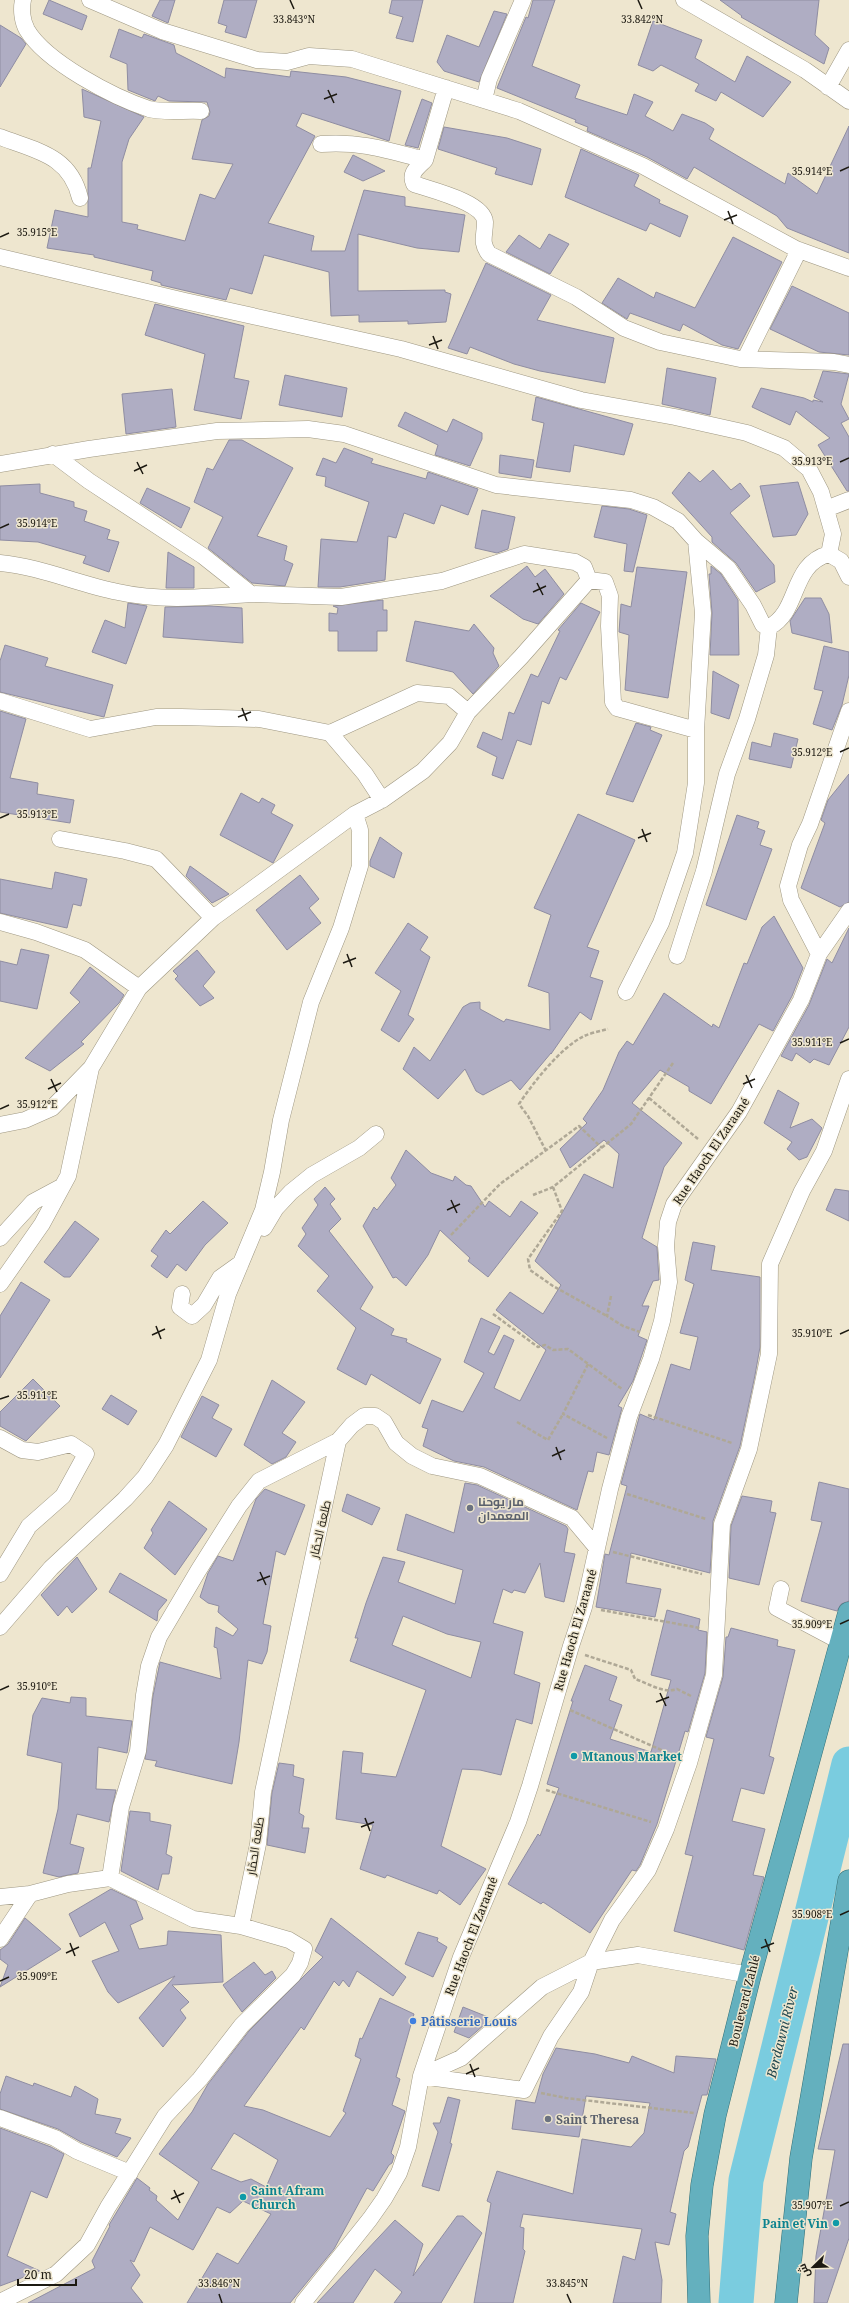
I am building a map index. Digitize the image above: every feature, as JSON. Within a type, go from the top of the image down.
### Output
[{"type":"highway","name":"Boulevard Zahlé","points":[[699,2303],[697,2236],[702,2185],[716,2115],[750,1975],[849,1613]]},
{"type":"highway","points":[[786,2303],[801,2158],[847,1894]]},
{"type":"street","points":[[23,0],[21,10],[26,29],[45,51],[83,79],[150,109],[201,111]]},
{"type":"street","points":[[484,100],[489,79],[523,0]]},
{"type":"street","points":[[684,0],[805,70],[849,101]]},
{"type":"street","points":[[94,1],[162,31],[257,60],[287,62],[309,56],[352,59],[519,111],[643,166],[799,250],[849,268]]},
{"type":"street","points":[[828,87],[849,50]]},
{"type":"street","points":[[446,88],[425,160],[413,171],[412,178],[414,184],[471,204],[481,211],[485,221],[483,246],[489,254],[576,297],[624,328],[660,342],[698,352],[745,359],[834,362],[849,365]]},
{"type":"street","points":[[0,137],[44,154],[66,168],[76,182],[80,198]]},
{"type":"street","points":[[321,144],[345,142],[367,144],[425,160]]},
{"type":"street","points":[[745,359],[799,250]]},
{"type":"street","points":[[0,257],[401,349],[581,400],[674,417],[747,433],[784,448],[809,469],[821,492],[833,534],[829,554]]},
{"type":"street","points":[[0,464],[53,454],[217,431],[308,429],[344,434],[496,485],[631,500],[653,507],[678,521],[696,541],[728,568],[753,605],[763,625],[769,627],[777,623],[785,611],[806,568],[820,556],[829,554],[841,561],[849,577]]},
{"type":"street","points":[[53,454],[89,481],[203,556],[251,594]]},
{"type":"street","points":[[826,509],[849,500]]},
{"type":"street","points":[[626,992],[661,923],[685,853],[696,783],[696,730],[702,613],[696,541]]},
{"type":"street","points":[[0,563],[22,565],[118,592],[175,599],[251,594],[341,597],[442,581],[524,554],[576,562],[584,567],[589,580]]},
{"type":"street","points":[[589,580],[605,582],[610,596],[609,626],[613,702],[618,708],[696,730]]},
{"type":"street","points":[[0,1125],[26,1120],[52,1108],[91,1068],[139,988],[213,918],[355,814],[382,800],[423,771],[450,743],[468,712],[521,657],[589,580]]},
{"type":"street","points":[[677,956],[704,871],[727,774],[747,719],[766,655],[769,627]]},
{"type":"street","points":[[0,701],[90,729],[162,717],[259,719],[330,733],[417,693],[450,696],[468,712]]},
{"type":"street","points":[[819,954],[791,900],[788,886],[800,845],[810,824],[849,711]]},
{"type":"street","points":[[330,733],[365,774],[382,800]]},
{"type":"street","points":[[0,1627],[51,1568],[125,1499],[149,1470],[166,1445],[209,1360],[228,1294],[263,1210],[272,1172],[281,1120],[311,1002],[340,928],[360,866],[360,830],[355,814]]},
{"type":"street","points":[[60,839],[125,851],[156,859],[213,918]]},
{"type":"street","name":"Rue Haoch El Zaraané","points":[[303,2303],[370,2219],[384,2199],[398,2173],[408,2147],[421,2076],[460,1957],[518,1822],[555,1703],[569,1650],[584,1607],[610,1489],[634,1404],[658,1339],[669,1282],[666,1246],[668,1222],[674,1204],[739,1112],[801,1000],[819,954],[849,911]]},
{"type":"street","points":[[0,922],[36,932],[86,950],[139,988]]},
{"type":"street","points":[[0,1284],[42,1224],[68,1176],[91,1068]]},
{"type":"street","points":[[421,2076],[524,2090],[551,2036],[581,1992],[591,1962],[612,1920],[648,1870],[666,1829],[689,1762],[714,1675],[718,1631],[718,1578],[722,1524],[749,1449],[769,1354],[770,1264],[802,1191],[824,1151],[849,1079]]},
{"type":"street","points":[[253,1235],[262,1231],[276,1208],[302,1183],[312,1175],[359,1148],[376,1134]]},
{"type":"street","points":[[0,1238],[33,1202],[61,1187]]},
{"type":"street","points":[[182,1294],[180,1307],[192,1316],[204,1305],[220,1278],[241,1263]]},
{"type":"street","points":[[110,1878],[121,1807],[138,1751],[144,1695],[149,1666],[159,1637],[239,1506],[259,1481],[338,1441],[352,1425],[364,1416],[375,1416],[384,1422],[396,1443],[412,1456],[432,1466],[480,1476],[572,1518],[597,1548]]},
{"type":"street","points":[[0,1438],[22,1450],[38,1452],[71,1444],[86,1454],[63,1496],[29,1526],[0,1574]]},
{"type":"street","name":"طلعة الحمّار","points":[[241,1926],[258,1844],[262,1792],[338,1441]]},
{"type":"street","points":[[781,1589],[777,1608],[841,1642]]},
{"type":"street","points":[[0,1897],[30,1894],[68,1884],[110,1878],[193,1918],[241,1926],[289,1940],[300,1945],[304,1949],[300,1963],[293,1975],[242,2025],[200,2079],[165,2116],[108,2207],[87,2245],[56,2274],[38,2285],[0,2302]]},
{"type":"street","points":[[0,1938],[30,1894]]},
{"type":"street","points":[[421,2076],[461,2058],[542,1987],[591,1962],[638,1955],[750,1975]]},
{"type":"street","points":[[0,2118],[55,2138],[77,2151],[130,2173]]},
{"type":"path","points":[[546,1151],[528,1116],[519,1104],[530,1087],[563,1052],[584,1037],[608,1029]]},
{"type":"path","points":[[533,1195],[553,1187],[631,1124],[673,1064]]},
{"type":"path","points":[[649,1098],[711,1150]]},
{"type":"path","points":[[451,1236],[500,1184],[579,1126],[602,1148]]},
{"type":"path","points":[[553,1187],[562,1211],[528,1259],[530,1270],[553,1286],[623,1326],[658,1339]]},
{"type":"path","points":[[607,1316],[612,1296]]},
{"type":"path","points":[[493,1314],[538,1347],[545,1345],[553,1350],[568,1349],[588,1364],[634,1404],[749,1449]]},
{"type":"path","points":[[517,1422],[548,1440],[588,1364]]},
{"type":"path","points":[[563,1414],[622,1446]]},
{"type":"path","points":[[610,1489],[722,1524]]},
{"type":"path","points":[[597,1548],[718,1578]]},
{"type":"path","points":[[584,1607],[718,1631]]},
{"type":"path","points":[[569,1650],[631,1670],[635,1679],[657,1688],[672,1691],[677,1689],[705,1703]]},
{"type":"path","points":[[555,1703],[689,1762]]},
{"type":"path","points":[[530,1786],[643,1818],[666,1829]]},
{"type":"path","points":[[524,2090],[566,2098],[716,2115]]},
{"type":"building","points":[[49,0],[87,16],[82,30],[43,14]]},
{"type":"building","points":[[160,0],[175,0],[168,23],[152,16]]},
{"type":"building","points":[[224,0],[257,0],[246,38],[225,32],[227,26],[218,23]]},
{"type":"building","points":[[392,0],[423,0],[413,42],[396,38],[403,17],[389,13]]},
{"type":"building","points":[[533,0],[555,0],[532,66],[580,85],[575,98],[627,115],[634,94],[653,102],[645,116],[673,131],[682,114],[705,123],[714,129],[709,139],[785,184],[788,173],[817,194],[849,126],[849,253],[787,228],[777,216],[694,167],[687,179],[647,157],[587,131],[588,127],[575,122],[576,120],[497,88],[526,17],[528,18]]},
{"type":"building","points":[[720,0],[819,0],[815,35],[829,48],[824,64],[741,17],[742,16]]},
{"type":"building","points":[[494,11],[507,14],[479,82],[444,71],[437,62],[447,35],[479,47]]},
{"type":"building","points":[[653,21],[702,40],[695,58],[735,82],[747,56],[791,82],[763,117],[721,92],[716,101],[695,91],[699,84],[661,65],[653,71],[638,65]]},
{"type":"building","points":[[0,25],[21,38],[26,44],[0,87]]},
{"type":"building","points":[[119,29],[142,38],[144,34],[174,45],[176,53],[225,78],[226,68],[290,77],[291,71],[346,77],[401,91],[389,141],[302,113],[296,126],[315,136],[268,223],[314,236],[311,251],[345,251],[364,190],[405,197],[405,206],[465,215],[459,252],[417,248],[358,234],[358,291],[445,290],[445,292],[451,294],[446,322],[408,324],[408,321],[359,322],[359,315],[331,316],[329,272],[264,255],[252,294],[230,288],[226,300],[161,285],[161,283],[151,280],[153,271],[94,257],[94,255],[47,248],[55,210],[88,217],[88,168],[91,168],[101,121],[84,117],[82,89],[144,117],[129,139],[122,162],[122,222],[138,225],[137,229],[185,241],[200,194],[215,199],[233,164],[192,159],[202,120],[209,116],[210,112],[207,102],[169,101],[158,96],[155,101],[128,90],[127,64],[110,57]]},
{"type":"building","points":[[422,99],[432,103],[418,148],[405,145]]},
{"type":"building","points":[[444,127],[507,138],[541,149],[532,185],[495,174],[497,168],[438,149]]},
{"type":"building","points":[[581,149],[639,175],[634,186],[660,200],[659,203],[688,216],[680,237],[650,223],[646,231],[565,197]]},
{"type":"building","points":[[353,155],[385,171],[363,181],[344,172]]},
{"type":"building","points":[[549,234],[569,244],[550,274],[506,252],[519,235],[540,249]]},
{"type":"building","points":[[733,237],[782,262],[738,349],[722,345],[683,324],[680,331],[630,313],[627,319],[602,303],[618,278],[654,298],[656,292],[695,308]]},
{"type":"building","points":[[486,263],[551,295],[537,320],[614,338],[605,383],[540,371],[514,364],[470,347],[467,354],[448,348]]},
{"type":"building","points":[[792,286],[849,313],[849,355],[819,352],[770,329]]},
{"type":"building","points":[[155,304],[244,326],[234,378],[249,381],[241,419],[194,410],[205,354],[145,335]]},
{"type":"building","points":[[667,368],[716,378],[710,415],[662,404]]},
{"type":"building","points":[[823,371],[849,374],[841,404],[849,419],[841,423],[849,437],[849,491],[847,491],[818,445],[830,438],[796,411],[790,425],[752,407],[761,388],[804,398],[813,402],[813,400],[823,402],[814,397]]},
{"type":"building","points":[[285,375],[347,388],[342,417],[279,405]]},
{"type":"building","points":[[172,389],[176,427],[126,434],[122,394]]},
{"type":"building","points":[[536,397],[633,424],[624,455],[574,445],[570,472],[536,467],[544,423],[532,420]]},
{"type":"building","points":[[405,412],[447,432],[453,419],[482,433],[482,439],[470,466],[435,455],[438,445],[398,426]]},
{"type":"building","points":[[229,440],[242,440],[293,468],[257,536],[287,546],[284,560],[293,564],[285,586],[252,583],[208,548],[223,517],[194,502],[207,468],[213,470]]},
{"type":"building","points":[[344,448],[373,459],[371,463],[426,479],[428,472],[478,489],[468,515],[441,505],[434,524],[404,513],[396,538],[388,536],[385,580],[340,587],[318,587],[321,539],[357,542],[369,502],[325,486],[326,477],[316,475],[323,458],[336,463]]},
{"type":"building","points":[[500,455],[534,460],[531,478],[499,473]]},
{"type":"building","points":[[713,470],[731,490],[740,483],[750,496],[730,513],[774,565],[775,582],[756,592],[736,563],[712,542],[712,537],[672,493],[689,472],[700,482]]},
{"type":"building","points":[[798,482],[808,514],[796,535],[773,537],[760,486]]},
{"type":"building","points":[[40,484],[40,493],[74,502],[74,507],[87,511],[84,521],[110,530],[107,539],[119,542],[109,572],[83,563],[86,556],[38,542],[0,540],[0,486]]},
{"type":"building","points":[[147,488],[190,508],[181,528],[140,503]]},
{"type":"building","points":[[602,506],[629,509],[647,515],[633,572],[624,571],[627,544],[594,537]]},
{"type":"building","points":[[482,510],[515,517],[508,549],[497,553],[475,548]]},
{"type":"building","points":[[168,552],[194,567],[194,588],[166,588]]},
{"type":"building","points":[[527,566],[535,577],[545,569],[564,594],[538,624],[523,619],[490,596]]},
{"type":"building","points":[[711,566],[721,574],[738,600],[739,655],[710,655],[712,613],[709,574],[711,574]]},
{"type":"building","points":[[637,567],[687,572],[668,698],[625,690],[629,635],[619,632],[621,604],[631,607]]},
{"type":"building","points":[[805,598],[821,598],[829,614],[832,643],[792,633],[790,621]]},
{"type":"building","points":[[383,600],[383,610],[387,610],[387,631],[377,631],[377,651],[338,651],[338,631],[329,631],[329,613],[337,614],[338,608],[333,606]]},
{"type":"building","points":[[128,603],[147,606],[126,664],[92,652],[105,620],[125,628]]},
{"type":"building","points":[[581,603],[600,612],[566,680],[560,677],[549,704],[542,701],[531,745],[517,740],[503,779],[492,775],[497,757],[477,747],[483,732],[502,740],[509,712],[514,714],[531,674],[538,677],[560,631],[558,630]]},
{"type":"building","points":[[210,606],[242,608],[243,643],[163,637],[165,607]]},
{"type":"building","points":[[415,621],[469,631],[474,624],[494,648],[493,653],[499,666],[473,694],[453,672],[406,661]]},
{"type":"building","points":[[5,645],[48,658],[45,666],[113,685],[104,717],[0,692],[0,661]]},
{"type":"building","points":[[824,646],[849,652],[849,675],[842,705],[832,730],[813,724],[823,691],[814,689]]},
{"type":"building","points":[[713,671],[739,685],[729,719],[711,713]]},
{"type":"building","points":[[0,711],[26,719],[10,778],[38,783],[37,794],[74,800],[70,823],[0,812]]},
{"type":"building","points":[[636,723],[651,727],[650,730],[662,735],[633,802],[606,794]]},
{"type":"building","points":[[774,733],[798,739],[791,768],[749,759],[752,742],[771,747]]},
{"type":"building","points":[[849,774],[849,902],[840,907],[801,888],[825,823],[821,820],[828,800]]},
{"type":"building","points":[[241,793],[259,803],[262,798],[275,805],[271,813],[293,825],[273,863],[220,835]]},
{"type":"building","points":[[578,814],[635,840],[587,947],[599,951],[590,977],[603,981],[591,1020],[580,1012],[551,1054],[520,1090],[511,1080],[483,1095],[476,1091],[465,1069],[438,1099],[403,1069],[414,1047],[430,1061],[463,1007],[470,1003],[480,1002],[480,1009],[504,1022],[506,1019],[550,1030],[549,993],[528,986],[551,915],[534,908]]},
{"type":"building","points":[[737,815],[759,822],[757,828],[765,831],[760,845],[772,849],[746,920],[706,905]]},
{"type":"building","points":[[380,837],[402,853],[394,878],[370,866],[370,861]]},
{"type":"building","points":[[190,866],[229,894],[212,903],[186,876]]},
{"type":"building","points":[[55,872],[87,879],[81,906],[73,904],[67,928],[0,913],[0,879],[52,889]]},
{"type":"building","points":[[300,875],[319,899],[309,908],[321,923],[287,950],[256,910]]},
{"type":"building","points":[[774,916],[803,968],[792,996],[773,1031],[759,1024],[711,1104],[689,1091],[689,1087],[660,1070],[632,1103],[682,1143],[664,1167],[642,1238],[657,1247],[659,1280],[653,1281],[642,1306],[649,1306],[638,1336],[647,1340],[633,1381],[618,1406],[622,1408],[609,1455],[597,1452],[593,1472],[588,1471],[577,1510],[484,1467],[454,1461],[423,1446],[428,1429],[422,1427],[432,1400],[463,1412],[484,1373],[464,1362],[481,1318],[500,1327],[488,1352],[494,1355],[504,1335],[514,1340],[494,1388],[520,1401],[546,1350],[496,1310],[510,1292],[543,1314],[561,1285],[535,1261],[584,1174],[613,1188],[619,1154],[604,1140],[570,1168],[560,1149],[587,1123],[583,1119],[603,1090],[619,1052],[627,1041],[633,1045],[664,993],[712,1027],[713,1024],[719,1028],[744,963],[747,964],[762,927]]},
{"type":"building","points":[[408,923],[428,937],[420,950],[430,957],[408,1015],[414,1019],[399,1042],[381,1030],[401,991],[375,973]]},
{"type":"building","points":[[849,928],[849,1027],[829,1065],[814,1059],[810,1063],[796,1053],[792,1061],[781,1056],[809,1005],[827,959],[832,963]]},
{"type":"building","points":[[21,949],[49,955],[37,1009],[0,1001],[0,961],[17,965]]},
{"type":"building","points":[[197,950],[215,972],[203,986],[214,998],[200,1006],[175,979],[178,976],[173,971]]},
{"type":"building","points":[[90,967],[124,995],[119,1003],[81,1042],[84,1044],[50,1071],[25,1058],[80,1002],[70,993]]},
{"type":"building","points":[[778,1090],[799,1103],[790,1128],[812,1119],[822,1128],[807,1157],[799,1160],[787,1149],[792,1142],[764,1123]]},
{"type":"building","points":[[406,1150],[431,1173],[453,1181],[455,1176],[466,1185],[471,1186],[485,1207],[489,1201],[510,1217],[521,1201],[538,1213],[488,1277],[468,1261],[470,1258],[440,1230],[428,1255],[406,1286],[396,1277],[393,1278],[363,1226],[374,1207],[377,1210],[396,1185],[391,1178]]},
{"type":"building","points":[[325,1187],[335,1199],[330,1204],[341,1219],[329,1231],[373,1287],[360,1309],[394,1329],[391,1335],[407,1339],[406,1342],[441,1359],[420,1404],[371,1374],[366,1385],[337,1369],[356,1328],[317,1291],[329,1276],[298,1246],[306,1234],[302,1228],[318,1205],[314,1199]]},
{"type":"building","points":[[835,1189],[849,1191],[849,1221],[826,1210]]},
{"type":"building","points":[[203,1201],[228,1223],[205,1245],[186,1271],[177,1264],[167,1278],[151,1266],[158,1256],[151,1251],[166,1230],[170,1234]]},
{"type":"building","points":[[75,1221],[99,1239],[70,1277],[64,1277],[44,1262]]},
{"type":"building","points":[[693,1242],[715,1246],[711,1270],[760,1277],[760,1347],[740,1446],[713,1521],[710,1573],[631,1553],[626,1583],[661,1589],[655,1617],[596,1607],[605,1554],[609,1555],[627,1486],[621,1484],[640,1414],[654,1420],[671,1364],[690,1370],[698,1337],[680,1333],[694,1284],[685,1280]]},
{"type":"building","points":[[21,1282],[50,1300],[0,1378],[0,1316]]},
{"type":"building","points":[[33,1379],[60,1406],[26,1441],[0,1426],[0,1412]]},
{"type":"building","points":[[272,1380],[305,1402],[282,1433],[296,1442],[286,1457],[272,1464],[244,1445]]},
{"type":"building","points":[[111,1395],[137,1411],[128,1425],[102,1409]]},
{"type":"building","points":[[202,1396],[219,1405],[212,1418],[232,1429],[216,1457],[181,1437]]},
{"type":"building","points":[[819,1482],[849,1489],[849,1601],[841,1604],[837,1611],[801,1601],[822,1522],[811,1520]]},
{"type":"building","points":[[465,1483],[477,1485],[566,1526],[568,1529],[564,1552],[575,1554],[564,1602],[545,1597],[540,1563],[525,1593],[514,1590],[512,1593],[503,1589],[493,1623],[523,1632],[514,1674],[540,1683],[532,1724],[516,1719],[501,1775],[480,1770],[462,1769],[441,1846],[486,1869],[460,1905],[439,1890],[437,1894],[387,1875],[385,1878],[360,1869],[373,1825],[336,1819],[343,1751],[363,1753],[361,1773],[396,1777],[426,1690],[350,1661],[358,1638],[355,1638],[366,1603],[383,1557],[405,1562],[398,1582],[455,1604],[463,1570],[397,1550],[406,1514],[454,1533]],"holes":[[[403,1616],[447,1634],[481,1642],[471,1678],[392,1645]]]},
{"type":"building","points":[[265,1489],[305,1505],[285,1555],[276,1551],[263,1624],[271,1626],[267,1652],[262,1664],[248,1660],[239,1742],[232,1784],[155,1766],[157,1761],[145,1759],[153,1696],[160,1662],[221,1679],[217,1648],[214,1647],[216,1627],[233,1636],[238,1629],[218,1612],[219,1606],[208,1603],[200,1597],[208,1573],[218,1556],[233,1561],[256,1499]]},
{"type":"building","points":[[347,1494],[380,1508],[372,1525],[342,1511]]},
{"type":"building","points":[[742,1496],[772,1501],[770,1512],[776,1513],[759,1585],[729,1578],[731,1526]]},
{"type":"building","points":[[169,1501],[207,1529],[175,1575],[144,1548],[153,1533],[151,1530]]},
{"type":"building","points":[[77,1557],[97,1589],[72,1613],[67,1606],[58,1616],[41,1595]]},
{"type":"building","points":[[120,1573],[167,1600],[158,1611],[157,1621],[109,1592]]},
{"type":"building","points":[[667,1610],[700,1619],[698,1630],[707,1632],[705,1673],[688,1732],[685,1731],[657,1824],[640,1865],[636,1871],[632,1870],[590,1933],[543,1902],[541,1904],[508,1884],[538,1834],[540,1836],[559,1788],[547,1784],[573,1701],[571,1701],[585,1665],[617,1677],[609,1700],[622,1705],[610,1739],[651,1752],[671,1680],[651,1675]]},
{"type":"building","points":[[731,1628],[778,1640],[777,1646],[795,1650],[769,1756],[774,1758],[764,1794],[741,1788],[732,1821],[765,1829],[753,1875],[764,1877],[744,1950],[674,1931],[693,1856],[685,1854],[714,1739],[706,1737],[723,1677],[726,1637],[728,1637]]},
{"type":"building","points":[[71,1697],[86,1698],[86,1716],[132,1721],[127,1753],[98,1747],[96,1789],[116,1790],[109,1822],[77,1814],[70,1844],[84,1848],[78,1873],[59,1877],[43,1873],[58,1809],[62,1763],[27,1755],[33,1715],[42,1698],[70,1703]]},
{"type":"building","points":[[279,1763],[294,1765],[293,1776],[304,1779],[299,1813],[304,1816],[302,1828],[309,1828],[305,1853],[267,1845],[272,1793]]},
{"type":"building","points":[[130,1811],[150,1813],[150,1821],[171,1825],[166,1854],[172,1857],[169,1874],[162,1874],[158,1890],[121,1871]]},
{"type":"building","points":[[111,1889],[136,1901],[143,1919],[130,1925],[139,1949],[167,1945],[168,1931],[221,1935],[223,1982],[172,1985],[189,2002],[180,2010],[186,2018],[163,2047],[139,2018],[175,1976],[118,2003],[108,1992],[92,1961],[119,1951],[105,1922],[80,1937],[69,1914]]},
{"type":"building","points":[[25,1918],[61,1949],[0,1987],[8,1965],[0,1959],[0,1950],[8,1944]]},
{"type":"building","points":[[331,1918],[406,1977],[393,1996],[357,1971],[349,1987],[343,1980],[339,1986],[334,1981],[304,2030],[301,2027],[244,2106],[263,2110],[330,2137],[346,2113],[343,2111],[361,2059],[355,2056],[360,2038],[362,2039],[380,1998],[414,2014],[396,2077],[400,2079],[392,2105],[405,2111],[391,2153],[394,2156],[392,2163],[389,2165],[373,2191],[367,2188],[334,2249],[290,2303],[187,2303],[217,2253],[238,2264],[271,2214],[243,2201],[230,2213],[217,2207],[193,2250],[150,2227],[134,2262],[130,2260],[140,2275],[131,2288],[143,2303],[28,2303],[95,2268],[92,2261],[110,2226],[109,2225],[137,2178],[150,2188],[149,2190],[157,2196],[156,2200],[178,2220],[199,2182],[159,2154],[192,2112],[208,2084],[249,2031],[323,1957],[315,1951]],"holes":[[[234,2133],[278,2160],[266,2187],[251,2179],[241,2182],[211,2169]]]},
{"type":"building","points":[[418,1932],[438,1938],[437,1941],[447,1947],[433,1977],[405,1964]]},
{"type":"building","points":[[254,1962],[265,1975],[272,1971],[276,1978],[242,2012],[223,1985]]},
{"type":"building","points":[[463,2007],[488,2017],[484,2025],[469,2038],[454,2032]]},
{"type":"building","name":"Pain et Vin","points":[[843,2044],[849,2044],[849,2238],[827,2303],[814,2303],[816,2256],[835,2150],[818,2149]]},
{"type":"building","points":[[556,2048],[595,2054],[629,2063],[632,2056],[674,2073],[676,2056],[716,2059],[707,2095],[702,2095],[688,2147],[684,2151],[670,2212],[676,2214],[669,2245],[655,2242],[662,2280],[661,2303],[613,2303],[623,2256],[635,2260],[642,2229],[523,2214],[520,2227],[524,2228],[523,2249],[525,2251],[513,2303],[474,2303],[491,2203],[487,2201],[497,2171],[573,2194],[582,2139],[631,2147],[644,2133],[650,2103],[586,2096],[579,2137],[512,2129],[516,2100],[535,2103],[543,2074]]},
{"type":"building","points":[[6,2076],[33,2086],[34,2083],[71,2097],[75,2086],[98,2099],[95,2114],[121,2119],[115,2133],[131,2138],[117,2157],[81,2142],[58,2129],[0,2109],[0,2094]]},
{"type":"building","points":[[448,2097],[460,2100],[450,2143],[452,2144],[439,2191],[422,2186],[438,2132],[433,2123],[440,2123]]},
{"type":"building","points":[[0,2128],[51,2147],[64,2154],[47,2198],[31,2191],[7,2256],[40,2271],[0,2286]]},
{"type":"building","points":[[457,2216],[463,2216],[482,2233],[441,2303],[394,2303],[402,2292],[375,2269],[353,2303],[317,2303],[395,2220],[423,2244],[413,2276]]},
{"type":"waterway","name":"Berdawni River","points":[[736,2303],[746,2180],[849,1764]]},
{"type":"place","name":"مار يوحنا المعمدان","points":[[470,1508]]},
{"type":"place","name":"Mtanous Market","points":[[574,1756]]},
{"type":"place","name":"Pâtisserie Louis","points":[[413,2021]]},
{"type":"place","name":"Saint Theresa","points":[[548,2119]]},
{"type":"place","name":"Saint Afram Church","points":[[243,2197]]},
{"type":"place","name":"Pain et Vin","points":[[836,2223]]}]
